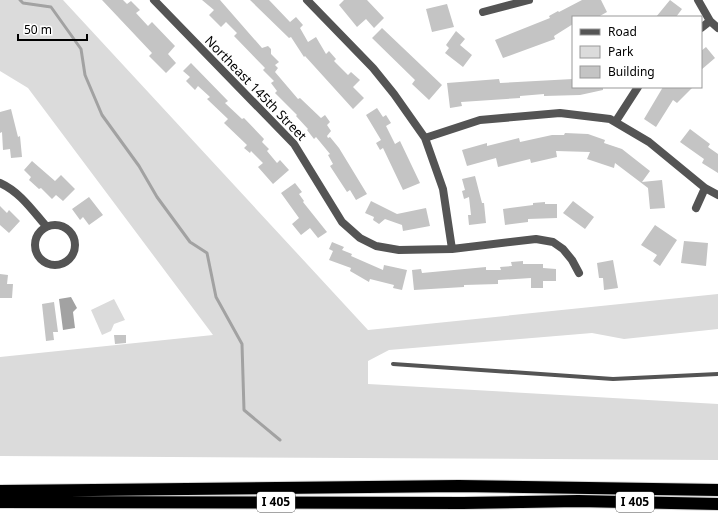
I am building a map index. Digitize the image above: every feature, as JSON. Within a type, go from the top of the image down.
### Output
[{"type":"highway","name":"I 405","points":[[0,491],[459,486],[718,490]]},
{"type":"highway","name":"I 405","points":[[428,487],[446,496],[541,498],[551,502]]},
{"type":"highway","name":"I 405","points":[[0,502],[551,502],[718,504]]},
{"type":"street","name":"Northeast 145th Street","points":[[154,0],[294,144],[342,222],[360,238],[376,246],[399,250],[452,249],[536,239],[553,242],[563,249],[572,260],[579,273]]},
{"type":"street","points":[[307,0],[373,68],[394,94],[425,138],[443,189],[452,249]]},
{"type":"street","points":[[483,12],[529,0]]},
{"type":"street","points":[[698,0],[710,21],[718,28]]},
{"type":"street","points":[[702,27],[710,21]]},
{"type":"street","points":[[616,121],[637,88]]},
{"type":"street","points":[[425,138],[480,120],[560,114],[590,116],[616,121],[649,142],[705,188],[718,195]]},
{"type":"street","points":[[0,183],[12,188],[21,196],[46,226]]},
{"type":"street","points":[[696,208],[705,188]]},
{"type":"street","points":[[55,224],[64,226],[72,233],[75,241],[74,252],[68,260],[59,265],[50,264],[41,260],[36,253],[34,242],[38,233],[46,226],[55,224]]},
{"type":"lane","points":[[393,364],[613,379],[718,374]]},
{"type":"green space","points":[[0,0],[63,0],[368,330],[718,294],[718,329],[624,339],[592,333],[389,350],[368,361],[368,384],[718,404],[718,460],[0,456],[0,357],[213,335],[28,88],[0,71]]},
{"type":"green space","points":[[114,299],[125,320],[114,324],[111,331],[102,335],[91,310]]},
{"type":"shaded area","points":[[71,297],[77,308],[73,312],[75,328],[63,330],[59,299]]},
{"type":"building","points":[[102,0],[123,0],[127,4],[131,1],[140,10],[136,13],[148,26],[152,22],[175,46],[168,54],[176,63],[166,73],[149,56],[152,53]]},
{"type":"building","points":[[202,0],[220,0],[262,48],[268,46],[271,49],[271,54],[279,62],[275,65],[278,68],[275,72],[298,99],[300,98],[321,118],[325,115],[330,122],[327,125],[331,131],[327,136],[328,138],[330,137],[339,148],[367,194],[356,200],[350,190],[347,192],[330,166],[333,164],[328,155],[330,154],[316,137],[314,139],[307,130],[308,129],[296,116],[297,115],[275,93],[277,91],[271,83],[274,81],[263,70],[265,68],[234,36],[237,33],[226,22],[221,27],[209,15],[214,10]]},
{"type":"building","points":[[250,0],[269,0],[290,22],[296,17],[303,25],[300,28],[308,42],[316,37],[326,54],[329,51],[336,59],[334,61],[348,75],[351,72],[360,80],[353,87],[364,98],[353,109],[305,56],[304,57],[291,37],[289,38]]},
{"type":"building","points":[[344,0],[367,0],[384,18],[374,28],[366,19],[357,27],[339,5]]},
{"type":"building","points":[[582,0],[601,0],[607,12],[600,16],[572,16],[572,25],[554,36],[555,39],[503,58],[495,40],[550,18],[549,16],[558,11],[559,12]]},
{"type":"building","points":[[670,0],[682,9],[677,16],[657,16]]},
{"type":"building","points":[[447,4],[454,27],[432,32],[426,9]]},
{"type":"building","points":[[382,28],[442,85],[429,100],[412,84],[415,80],[372,38]]},
{"type":"building","points":[[456,31],[465,39],[460,45],[472,55],[463,67],[445,53],[449,48],[446,45]]},
{"type":"building","points":[[706,47],[715,58],[702,69],[702,50]]},
{"type":"building","points":[[191,63],[228,101],[225,103],[242,119],[244,118],[264,139],[262,142],[269,149],[267,151],[277,163],[280,160],[289,170],[273,184],[258,167],[263,163],[251,151],[250,153],[244,148],[247,145],[224,123],[228,119],[207,99],[210,97],[198,86],[195,90],[186,81],[190,77],[183,71]]},
{"type":"building","points":[[499,79],[500,83],[572,79],[572,88],[603,88],[603,90],[580,95],[544,96],[544,94],[520,96],[520,98],[461,102],[462,106],[450,108],[447,83]]},
{"type":"building","points":[[662,88],[692,88],[677,103],[673,100],[656,127],[644,119]]},
{"type":"building","points":[[377,108],[383,117],[386,115],[391,123],[386,126],[395,144],[400,141],[420,183],[403,190],[383,148],[380,150],[376,143],[381,140],[366,115]]},
{"type":"building","points":[[11,109],[18,137],[20,136],[22,157],[11,158],[10,149],[3,150],[2,132],[0,133],[0,112]]},
{"type":"building","points":[[690,129],[710,144],[708,147],[718,154],[718,173],[702,163],[704,159],[680,142]]},
{"type":"building","points":[[565,133],[588,134],[605,140],[604,143],[622,149],[650,171],[642,182],[662,180],[665,208],[650,209],[648,188],[615,163],[614,168],[587,159],[590,152],[556,151],[557,157],[531,163],[530,159],[498,167],[496,158],[467,166],[462,150],[487,143],[487,146],[519,138],[520,142],[552,135],[564,135]]},
{"type":"building","points":[[32,161],[55,181],[61,175],[75,189],[63,201],[56,195],[52,199],[41,188],[39,189],[29,180],[31,177],[24,170]]},
{"type":"building","points":[[475,176],[482,203],[484,203],[486,223],[469,225],[468,215],[471,215],[469,197],[464,199],[462,191],[465,190],[462,179]]},
{"type":"building","points":[[295,183],[302,192],[299,194],[304,201],[303,202],[327,232],[318,238],[310,228],[301,235],[292,224],[299,218],[281,193]]},
{"type":"building","points":[[89,197],[103,215],[89,225],[83,217],[80,220],[72,209]]},
{"type":"building","points":[[371,201],[397,214],[426,208],[430,226],[403,231],[402,225],[385,219],[379,224],[373,220],[374,217],[365,213]]},
{"type":"building","points":[[573,201],[594,217],[585,229],[563,213]]},
{"type":"building","points":[[545,202],[545,204],[557,204],[557,218],[528,219],[528,222],[505,225],[503,209]]},
{"type":"building","points":[[0,206],[7,213],[9,210],[20,221],[9,233],[0,225]]},
{"type":"building","points":[[655,225],[677,240],[660,266],[653,261],[657,255],[641,245]]},
{"type":"building","points":[[684,241],[708,243],[706,266],[681,263]]},
{"type":"building","points":[[332,242],[344,247],[342,250],[352,254],[351,256],[383,270],[384,265],[407,270],[402,290],[393,288],[394,285],[370,279],[369,282],[350,271],[351,268],[329,260],[333,251],[329,249]]},
{"type":"building","points":[[613,260],[618,288],[604,290],[603,278],[599,278],[597,263]]},
{"type":"building","points":[[523,261],[523,264],[543,264],[543,268],[556,269],[556,281],[543,281],[543,288],[531,288],[531,278],[498,280],[498,284],[464,285],[464,287],[414,290],[412,270],[421,269],[422,273],[486,267],[486,270],[501,270],[500,267],[512,266],[511,262]]},
{"type":"building","points":[[0,274],[8,275],[7,284],[13,284],[12,298],[0,298]]},
{"type":"building","points":[[54,302],[58,332],[53,332],[54,340],[46,341],[42,304]]},
{"type":"building","points":[[114,335],[126,335],[126,343],[115,344]]},
{"type":"waterway","points":[[20,0],[23,3],[51,7],[81,49],[85,75],[102,115],[139,166],[157,197],[190,242],[207,253],[216,297],[242,344],[244,410],[280,440]]}]
